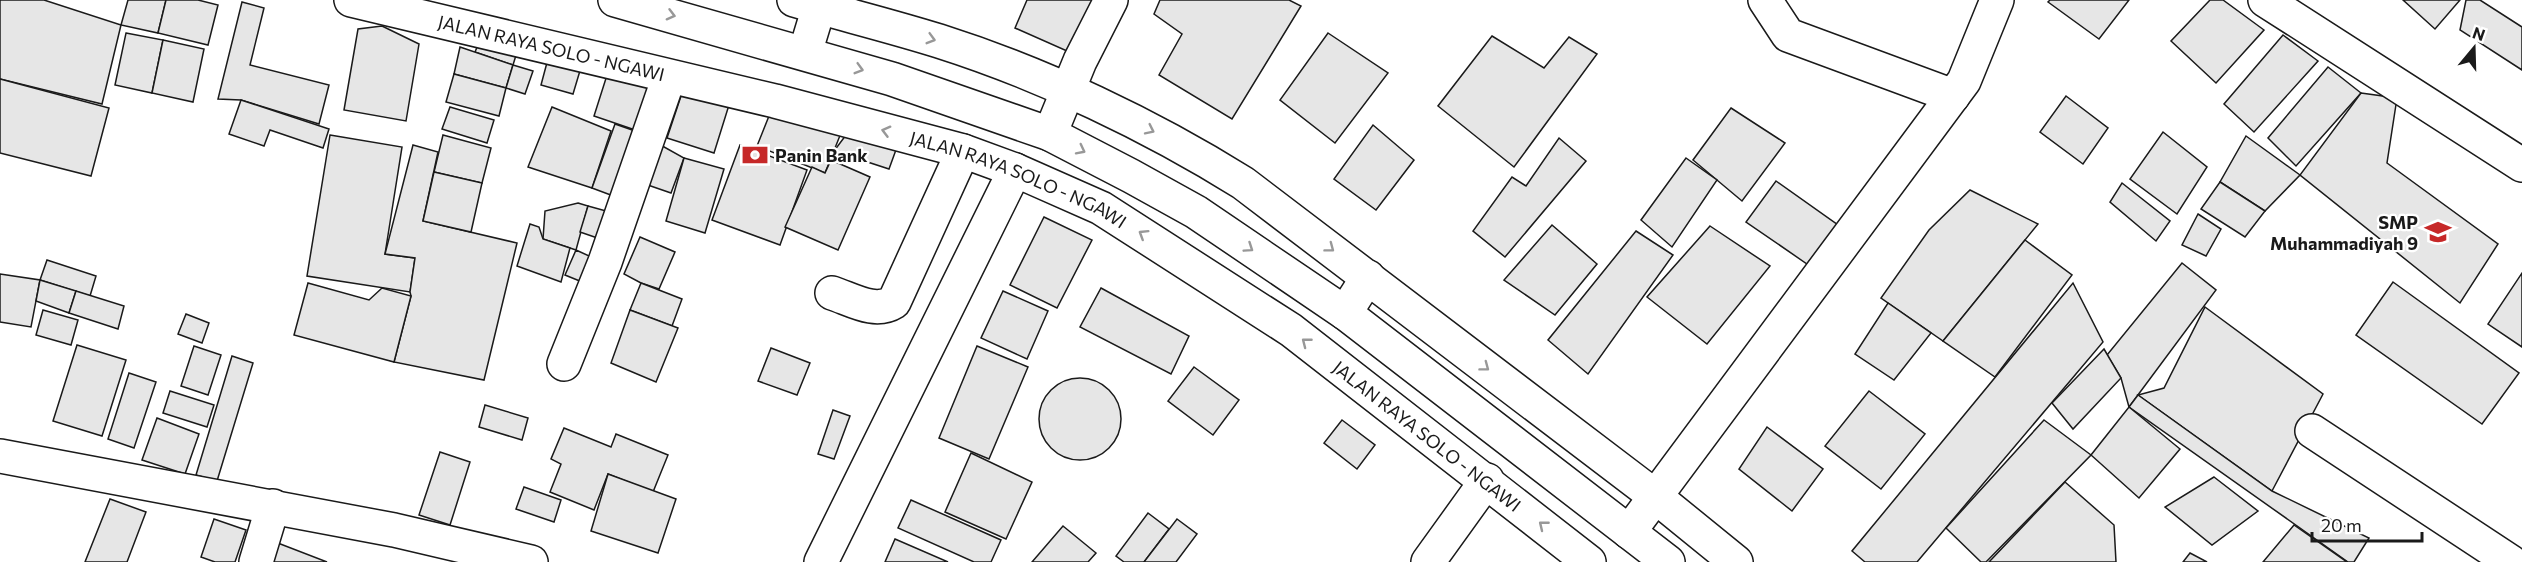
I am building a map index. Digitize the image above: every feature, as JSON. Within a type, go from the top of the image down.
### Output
[{"type":"main road","name":"JALAN RAYA SOLO - NGAWI","points":[[351,0],[775,101],[963,152],[1015,170],[1101,208],[1291,330],[1487,480],[1589,562]]},
{"type":"main road","points":[[615,0],[892,79],[1050,134],[1196,212],[1345,313],[1668,562]]},
{"type":"main road","points":[[1050,134],[1080,61],[1111,0]]},
{"type":"main road","points":[[1765,0],[1788,35],[1953,96]]},
{"type":"main road","points":[[2265,0],[2522,165]]},
{"type":"main road","points":[[1629,532],[1964,81],[1990,3]]},
{"type":"main road","points":[[805,53],[807,4],[940,42],[1069,91],[1187,148],[1234,177],[1368,277],[1656,497],[1736,562]]},
{"type":"main road","points":[[564,364],[605,262],[669,77]]},
{"type":"main road","points":[[832,293],[875,308],[885,308],[894,302],[963,152]]},
{"type":"main road","points":[[821,562],[1015,170]]},
{"type":"main road","points":[[1345,313],[1368,277]]},
{"type":"main road","points":[[2312,431],[2511,562]]},
{"type":"main road","points":[[0,456],[394,530],[531,562]]},
{"type":"main road","points":[[1428,562],[1487,480]]},
{"type":"main road","points":[[256,562],[273,506]]},
{"type":"building","points":[[0,0],[44,0],[121,25],[102,104],[0,79]]},
{"type":"building","points":[[128,0],[166,0],[158,33],[121,25]]},
{"type":"building","points":[[166,0],[198,0],[218,5],[208,45],[158,33]]},
{"type":"building","points":[[1027,0],[1098,0],[1079,43],[1072,40],[1067,51],[1015,28]]},
{"type":"building","points":[[1160,0],[1289,0],[1301,6],[1232,119],[1159,75],[1182,34],[1154,14]]},
{"type":"building","points":[[2050,0],[2129,0],[2099,39],[2048,2]]},
{"type":"building","points":[[2210,0],[2223,0],[2264,30],[2216,83],[2171,41]]},
{"type":"building","points":[[2403,0],[2460,0],[2435,29]]},
{"type":"building","points":[[2466,0],[2480,0],[2522,27],[2522,70],[2460,30]]},
{"type":"building","points":[[242,2],[264,8],[250,65],[329,85],[319,124],[241,100],[218,99]]},
{"type":"building","points":[[382,26],[419,44],[406,121],[344,110],[358,29]]},
{"type":"building","points":[[126,33],[163,40],[152,93],[115,85]]},
{"type":"building","points":[[1328,33],[1388,73],[1335,143],[1280,100]]},
{"type":"building","points":[[2283,35],[2318,61],[2254,132],[2224,104]]},
{"type":"building","points":[[1492,36],[1544,68],[1569,37],[1597,54],[1514,167],[1438,106]]},
{"type":"building","points":[[163,40],[204,49],[193,102],[152,93]]},
{"type":"building","points":[[480,40],[517,52],[513,65],[475,52]]},
{"type":"building","points":[[460,47],[513,65],[506,88],[454,74]]},
{"type":"building","points":[[549,55],[582,64],[573,94],[541,85]]},
{"type":"building","points":[[513,65],[533,71],[525,94],[506,88]]},
{"type":"building","points":[[2328,67],[2361,93],[2296,166],[2268,138]]},
{"type":"building","points":[[608,72],[662,91],[647,134],[594,116]]},
{"type":"building","points":[[454,74],[506,88],[499,116],[446,102]]},
{"type":"building","points":[[0,79],[109,108],[91,176],[0,153]]},
{"type":"building","points":[[683,90],[729,105],[714,153],[667,138]]},
{"type":"building","points":[[2361,93],[2397,98],[2387,163],[2498,244],[2460,303],[2300,175]]},
{"type":"building","points":[[2066,96],[2108,128],[2083,164],[2040,132]]},
{"type":"building","points":[[241,100],[329,129],[323,148],[270,130],[264,146],[229,134]]},
{"type":"building","points":[[773,106],[841,133],[825,173],[757,146]]},
{"type":"building","points":[[450,107],[494,120],[487,143],[442,129]]},
{"type":"building","points":[[552,107],[611,131],[592,188],[528,167]]},
{"type":"building","points":[[1731,108],[1785,143],[1742,201],[1693,160]]},
{"type":"building","points":[[615,124],[638,132],[624,200],[592,188]]},
{"type":"building","points":[[1373,125],[1414,160],[1376,210],[1334,179]]},
{"type":"building","points":[[849,131],[897,147],[889,169],[834,151]]},
{"type":"building","points":[[2163,132],[2207,167],[2177,214],[2130,179]]},
{"type":"building","points":[[330,135],[402,147],[385,254],[415,258],[410,292],[307,276]]},
{"type":"building","points":[[443,135],[491,148],[482,183],[434,172]]},
{"type":"building","points":[[2246,136],[2300,175],[2265,211],[2220,182]]},
{"type":"building","points":[[1559,138],[1586,161],[1505,257],[1473,231],[1512,177],[1526,186]]},
{"type":"building","points":[[657,143],[684,158],[671,193],[642,183]]},
{"type":"building","points":[[413,145],[438,152],[423,221],[517,243],[484,380],[394,362],[411,296],[415,258],[385,254]]},
{"type":"building","points":[[740,145],[807,170],[780,245],[712,220]]},
{"type":"building","points":[[684,158],[724,169],[705,233],[666,221]]},
{"type":"building","points":[[1686,158],[1717,180],[1672,247],[1641,220]]},
{"type":"building","points":[[831,160],[870,177],[838,250],[785,227],[812,167],[825,173]]},
{"type":"building","points":[[434,172],[482,183],[471,232],[423,221]]},
{"type":"building","points":[[1776,181],[1838,225],[1807,264],[1746,222]]},
{"type":"building","points":[[2220,182],[2265,211],[2245,237],[2201,209]]},
{"type":"building","points":[[2122,183],[2170,221],[2156,241],[2110,202]]},
{"type":"building","points":[[1970,190],[2038,224],[1943,341],[1881,298],[1929,230]]},
{"type":"building","points":[[578,203],[588,206],[576,250],[543,239],[545,211]]},
{"type":"building","points":[[588,206],[617,214],[609,242],[580,232]]},
{"type":"building","points":[[2198,214],[2221,229],[2206,256],[2182,245]]},
{"type":"building","points":[[1044,217],[1092,240],[1057,308],[1010,285]]},
{"type":"building","points":[[530,224],[539,227],[543,239],[570,248],[561,282],[517,266]]},
{"type":"building","points":[[1552,225],[1597,264],[1555,315],[1504,280]]},
{"type":"building","points":[[1710,226],[1770,266],[1707,344],[1647,297]]},
{"type":"building","points":[[1636,231],[1673,255],[1588,374],[1548,340]]},
{"type":"building","points":[[640,237],[675,252],[659,289],[624,274]]},
{"type":"building","points":[[2025,240],[2072,275],[1995,377],[1943,341]]},
{"type":"building","points":[[576,250],[600,261],[592,286],[565,275]]},
{"type":"building","points":[[47,260],[96,276],[90,296],[40,280]]},
{"type":"building","points":[[2182,263],[2216,290],[2129,407],[2121,378],[2107,355]]},
{"type":"building","points":[[2522,273],[2522,347],[2488,324]]},
{"type":"building","points":[[0,274],[40,280],[31,327],[0,322]]},
{"type":"building","points":[[40,280],[76,291],[69,313],[36,301]]},
{"type":"building","points":[[2393,282],[2519,373],[2482,424],[2356,335]]},
{"type":"building","points":[[308,283],[369,300],[382,288],[411,296],[394,362],[294,335]]},
{"type":"building","points":[[641,283],[682,299],[672,326],[630,310]]},
{"type":"building","points":[[2073,283],[2103,342],[1917,562],[1865,562],[1852,551]]},
{"type":"building","points":[[1101,288],[1189,336],[1171,374],[1080,327]]},
{"type":"building","points":[[76,291],[124,306],[118,329],[69,313]]},
{"type":"building","points":[[1003,291],[1048,311],[1027,359],[981,338]]},
{"type":"building","points":[[1888,303],[1931,333],[1894,380],[1855,354]]},
{"type":"building","points":[[2205,307],[2323,394],[2272,491],[2138,395],[2164,388]]},
{"type":"building","points":[[43,310],[78,320],[71,345],[36,335]]},
{"type":"building","points":[[630,310],[678,328],[656,382],[611,363]]},
{"type":"building","points":[[186,314],[209,323],[202,343],[178,334]]},
{"type":"building","points":[[77,345],[126,360],[102,436],[53,421]]},
{"type":"building","points":[[194,346],[221,355],[208,395],[181,386]]},
{"type":"building","points":[[977,346],[1028,367],[989,459],[939,438]]},
{"type":"building","points":[[771,348],[810,363],[797,395],[758,381]]},
{"type":"building","points":[[2104,349],[2121,378],[2073,429],[2052,403]]},
{"type":"building","points":[[232,356],[253,363],[217,481],[196,475]]},
{"type":"building","points":[[1194,367],[1239,400],[1213,435],[1168,401]]},
{"type":"building","points":[[129,373],[156,382],[134,448],[108,439]]},
{"type":"building","points":[[1080,378],[1096,381],[1109,390],[1118,403],[1121,419],[1118,435],[1109,448],[1096,457],[1080,460],[1064,457],[1051,448],[1042,435],[1039,419],[1042,403],[1051,390],[1064,381]]},
{"type":"building","points":[[170,391],[214,405],[207,427],[163,413]]},
{"type":"building","points":[[1869,391],[1925,434],[1881,489],[1825,446]]},
{"type":"building","points":[[2138,395],[2272,491],[2369,538],[2354,562],[2348,562],[2129,407]]},
{"type":"building","points":[[485,405],[528,418],[522,440],[479,427]]},
{"type":"building","points":[[2129,407],[2180,449],[2139,498],[2091,455]]},
{"type":"building","points":[[833,410],[850,416],[834,459],[818,454]]},
{"type":"building","points":[[157,418],[199,434],[185,474],[142,460]]},
{"type":"building","points":[[1342,420],[1375,445],[1357,469],[1324,443]]},
{"type":"building","points":[[2044,420],[2091,455],[1986,562],[1981,562],[1946,528]]},
{"type":"building","points":[[1767,427],[1823,469],[1792,511],[1739,469]]},
{"type":"building","points":[[564,428],[611,447],[616,434],[668,455],[653,492],[608,474],[594,510],[550,492],[561,464],[551,459]]},
{"type":"building","points":[[440,452],[470,462],[450,525],[419,515]]},
{"type":"building","points":[[971,453],[1032,482],[1006,539],[945,512]]},
{"type":"building","points":[[608,474],[676,499],[658,553],[591,531]]},
{"type":"building","points":[[2214,477],[2258,511],[2212,545],[2165,507]]},
{"type":"building","points":[[2065,482],[2114,525],[2116,562],[1989,562]]},
{"type":"building","points":[[524,487],[561,500],[554,522],[516,509]]},
{"type":"building","points":[[110,499],[146,512],[127,562],[85,562]]},
{"type":"building","points":[[911,500],[1001,540],[991,562],[974,562],[898,528]]},
{"type":"building","points":[[1148,513],[1169,529],[1144,562],[1124,562],[1116,556]]},
{"type":"building","points":[[214,519],[246,530],[235,562],[215,562],[201,557]]},
{"type":"building","points":[[1177,519],[1197,534],[1176,562],[1144,562]]},
{"type":"building","points":[[2294,525],[2347,562],[2263,562]]},
{"type":"building","points":[[1063,526],[1096,553],[1088,562],[1032,562]]},
{"type":"building","points":[[895,539],[948,562],[885,562]]},
{"type":"building","points":[[270,540],[327,562],[262,562]]},
{"type":"building","points":[[2190,553],[2207,562],[2183,562]]},
{"type":"place","name":"Panin Bank","points":[[755,155]]},
{"type":"place","name":"SMP Muhammadiyah 9","points":[[2438,232]]}]
